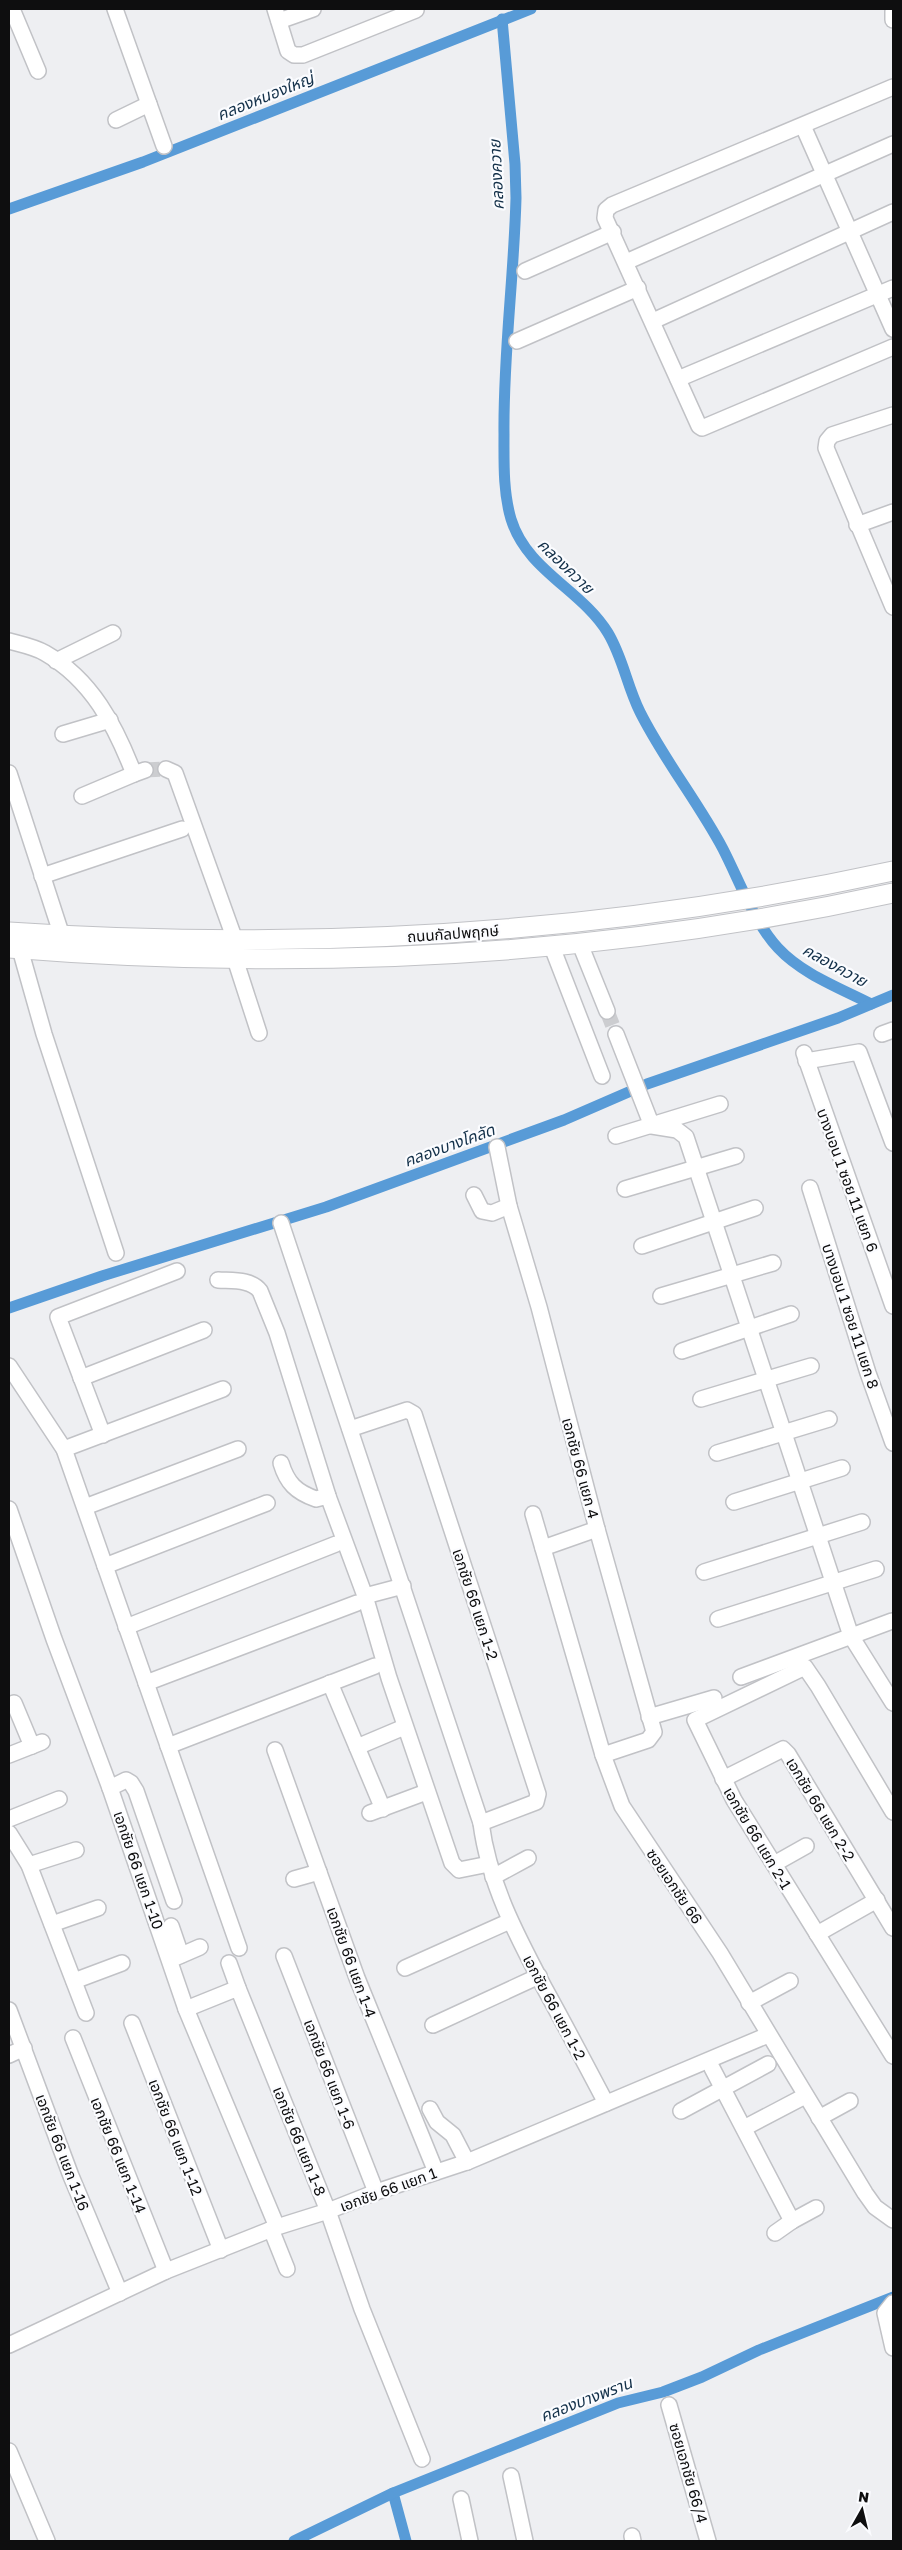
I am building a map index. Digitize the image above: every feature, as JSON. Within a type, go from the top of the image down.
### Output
[{"type":"main road","name":"ถนนกัลปพฤกษ์","points":[[9,932],[62,936],[235,940],[426,936],[591,921],[768,895],[893,871]]},
{"type":"main road","name":"ถนนกัลปพฤกษ์","points":[[14,949],[147,957],[236,959],[413,956],[552,947],[656,935],[752,920],[893,893]]},
{"type":"street","points":[[12,9],[38,71]]},
{"type":"street","points":[[115,9],[164,146]]},
{"type":"street","points":[[313,9],[277,15],[288,51],[294,56],[303,55],[385,15],[416,10]]},
{"type":"street","points":[[893,11],[893,20]]},
{"type":"street","points":[[893,87],[612,205],[606,210],[606,218],[699,426],[706,428],[893,347]]},
{"type":"street","points":[[116,120],[149,104]]},
{"type":"street","points":[[803,126],[893,329]]},
{"type":"street","points":[[626,262],[893,144]]},
{"type":"street","points":[[652,321],[893,212]]},
{"type":"street","points":[[525,271],[613,232]]},
{"type":"street","points":[[517,341],[638,288]]},
{"type":"street","points":[[678,379],[893,288]]},
{"type":"street","points":[[893,415],[832,435],[827,441],[827,451],[893,607]]},
{"type":"street","points":[[857,525],[893,512]]},
{"type":"street","points":[[56,661],[113,633]]},
{"type":"street","points":[[9,640],[44,652],[82,680],[110,720],[140,772],[82,796]]},
{"type":"street","points":[[63,734],[110,720]]},
{"type":"street","points":[[166,769],[175,773],[235,940]]},
{"type":"street","points":[[9,772],[62,936]]},
{"type":"street","points":[[42,876],[182,829]]},
{"type":"street","points":[[580,944],[607,1011]]},
{"type":"street","points":[[552,947],[602,1076]]},
{"type":"street","points":[[14,949],[116,1253]]},
{"type":"street","points":[[236,959],[259,1033]]},
{"type":"street","points":[[616,1034],[652,1126]]},
{"type":"street","name":"บางบอน 1 ซอย 11 แยก 6","points":[[893,1143],[860,1052],[805,1057],[893,1306]]},
{"type":"street","points":[[616,1136],[720,1104]]},
{"type":"street","points":[[652,1126],[677,1130],[686,1137],[851,1636],[893,1703]]},
{"type":"street","name":"เอกชัย 66 แยก 4","points":[[497,1147],[509,1206],[539,1307],[597,1529],[654,1732],[648,1740],[603,1755]]},
{"type":"street","points":[[625,1189],[736,1156]]},
{"type":"street","name":"บางบอน 1 ซอย 11 แยก 8","points":[[810,1188],[893,1442]]},
{"type":"street","points":[[474,1195],[482,1211],[492,1212],[509,1206]]},
{"type":"street","points":[[642,1246],[714,1220],[755,1208]]},
{"type":"street","name":"เอกชัย 66 แยก 1-2","points":[[281,1223],[481,1823],[491,1870],[510,1921],[606,2103]]},
{"type":"street","points":[[661,1296],[773,1263]]},
{"type":"street","points":[[103,1435],[58,1317],[177,1271]]},
{"type":"street","points":[[218,1280],[255,1285],[260,1291],[277,1333],[361,1599],[452,1863],[459,1870],[491,1870],[528,1858]]},
{"type":"street","points":[[682,1350],[791,1314]]},
{"type":"street","points":[[81,1378],[204,1330]]},
{"type":"street","points":[[9,1366],[64,1449],[238,1948]]},
{"type":"street","points":[[701,1400],[811,1366]]},
{"type":"street","points":[[64,1449],[223,1389]]},
{"type":"street","name":"เอกชัย 66 แยก 1-2","points":[[350,1429],[397,1412],[407,1410],[414,1414],[538,1794],[536,1802],[481,1823]]},
{"type":"street","points":[[717,1453],[829,1419]]},
{"type":"street","points":[[85,1507],[238,1449]]},
{"type":"street","points":[[280,1463],[285,1479],[294,1487],[316,1499],[328,1496]]},
{"type":"street","points":[[734,1502],[842,1468]]},
{"type":"street","points":[[105,1566],[267,1503]]},
{"type":"street","name":"เอกชัย 66 แยก 1-10","points":[[9,1509],[54,1639],[176,1958],[186,2009],[274,2228],[287,2269]]},
{"type":"street","name":"ซอยเอกชัย 66","points":[[533,1514],[603,1755],[622,1806],[720,1953],[768,2035],[875,2207],[893,2220]]},
{"type":"street","points":[[704,1572],[862,1522]]},
{"type":"street","points":[[543,1548],[597,1529]]},
{"type":"street","points":[[126,1626],[336,1544]]},
{"type":"street","points":[[718,1619],[876,1569]]},
{"type":"street","points":[[146,1682],[361,1599],[402,1586]]},
{"type":"street","points":[[741,1678],[892,1621]]},
{"type":"street","points":[[168,1746],[375,1666]]},
{"type":"street","name":"เอกชัย 66 แยก 2-1","points":[[893,1812],[818,1686],[804,1667],[695,1720],[723,1779],[893,2056]]},
{"type":"street","points":[[330,1683],[357,1747],[377,1811],[421,1794]]},
{"type":"street","points":[[649,1717],[714,1698]]},
{"type":"street","points":[[9,1755],[37,1744],[14,1703]]},
{"type":"street","points":[[357,1747],[402,1728]]},
{"type":"street","name":"เอกชัย 66 แยก 2-2","points":[[723,1779],[783,1749],[788,1754],[893,1928]]},
{"type":"street","name":"เอกชัย 66 แยก 1-4","points":[[275,1750],[393,2069],[436,2172]]},
{"type":"street","points":[[110,1788],[126,1780],[131,1782],[136,1791],[174,1901]]},
{"type":"street","points":[[9,1819],[59,1799]]},
{"type":"street","points":[[9,1833],[20,1846],[29,1865],[86,2013]]},
{"type":"street","points":[[774,1864],[806,1846]]},
{"type":"street","points":[[29,1865],[76,1850]]},
{"type":"street","points":[[294,1879],[319,1872]]},
{"type":"street","points":[[817,1934],[876,1900]]},
{"type":"street","points":[[52,1924],[98,1908]]},
{"type":"street","points":[[404,1968],[510,1921]]},
{"type":"street","points":[[170,1926],[176,1958],[200,1947]]},
{"type":"street","name":"เอกชัย 66 แยก 1-6","points":[[284,1956],[376,2192]]},
{"type":"street","name":"เอกชัย 66 แยก 1-8","points":[[229,1962],[328,2211],[362,2309],[422,2459]]},
{"type":"street","points":[[74,1981],[122,1963]]},
{"type":"street","points":[[433,2025],[539,1976]]},
{"type":"street","points":[[749,2003],[790,1981]]},
{"type":"street","points":[[186,2009],[238,1988]]},
{"type":"street","name":"เอกชัย 66 แยก 1-16","points":[[9,2010],[71,2176],[120,2293]]},
{"type":"street","name":"เอกชัย 66 แยก 1-12","points":[[132,2023],[220,2250]]},
{"type":"street","name":"เอกชัย 66 แยก 1","points":[[9,2346],[166,2271],[274,2228],[467,2162],[768,2035]]},
{"type":"street","name":"เอกชัย 66 แยก 1-14","points":[[73,2038],[166,2271]]},
{"type":"street","points":[[9,2055],[24,2048]]},
{"type":"street","points":[[680,2111],[768,2064]]},
{"type":"street","points":[[712,2068],[792,2221]]},
{"type":"street","points":[[744,2128],[806,2096]]},
{"type":"street","points":[[819,2118],[850,2101]]},
{"type":"street","points":[[430,2109],[437,2122],[453,2135],[467,2162]]},
{"type":"street","points":[[775,2233],[816,2208]]},
{"type":"street","points":[[893,2303],[886,2313],[893,2348]]},
{"type":"street","name":"ซอยเอกชัย 66/4","points":[[669,2405],[708,2541]]},
{"type":"street","points":[[9,2451],[47,2541]]},
{"type":"street","points":[[511,2476],[525,2541]]},
{"type":"street","points":[[461,2499],[470,2541]]},
{"type":"waterway","name":"คลองหนองใหญ่","points":[[9,209],[143,162],[531,9]]},
{"type":"waterway","name":"คลองควาย","points":[[502,19],[515,164],[516,198],[504,405],[504,477],[511,519],[529,553],[584,604],[608,633],[618,652],[632,692],[649,730],[723,849],[748,901],[770,938],[788,957],[810,973],[871,1004]]},
{"type":"waterway","name":"คลองบางโคลัด","points":[[9,1308],[102,1276],[326,1207],[564,1120],[647,1084],[838,1018],[893,995]]},
{"type":"waterway","name":"คลองบางพราน","points":[[294,2541],[393,2493],[618,2403],[663,2392],[702,2377],[759,2350],[893,2297]]},
{"type":"waterway","points":[[393,2493],[406,2541]]},
{"type":"tunnel","points":[[145,770],[166,769]]},
{"type":"tunnel","points":[[607,1011],[616,1034]]}]
